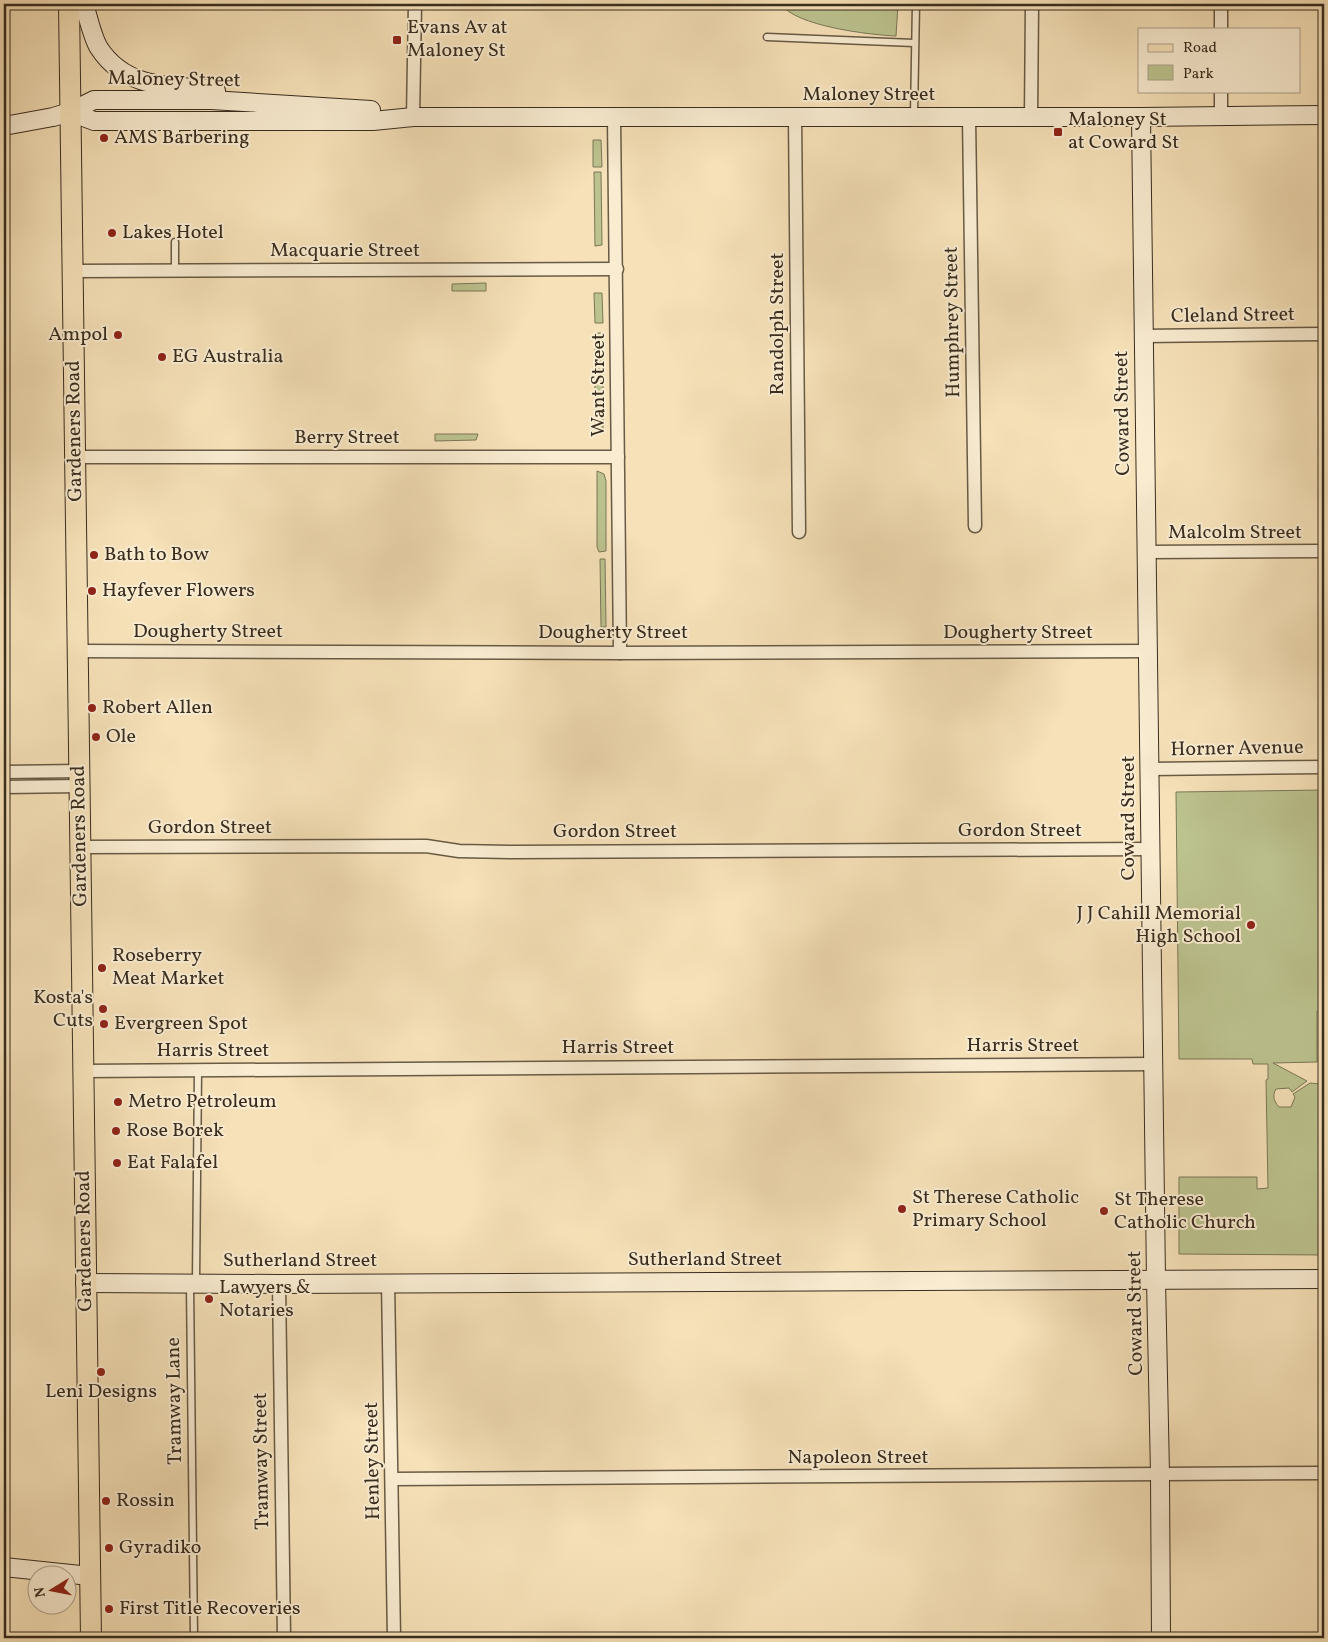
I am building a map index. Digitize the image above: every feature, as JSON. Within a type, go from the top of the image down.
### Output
[{"type":"main road","name":"Gardeners Road","points":[[69,4],[91,1638]]},
{"type":"street","points":[[84,4],[98,46],[119,69],[140,81],[160,86],[210,89],[253,102]]},
{"type":"street","points":[[413,117],[415,4]]},
{"type":"street","points":[[1031,117],[1032,4]]},
{"type":"street","points":[[1221,4],[1221,28]]},
{"type":"street","points":[[1220,116],[1221,92]]},
{"type":"street","name":"Maloney Street","points":[[70,112],[94,100],[211,100],[372,110],[413,117]]},
{"type":"street","name":"Maloney Street","points":[[70,112],[94,121],[176,129],[373,121],[413,117],[1324,116]]},
{"type":"street","points":[[4,126],[70,112]]},
{"type":"street","name":"Randolph Street","points":[[795,116],[799,532]]},
{"type":"street","name":"Want Street","points":[[614,117],[620,653]]},
{"type":"street","name":"Humphrey Street","points":[[968,117],[975,526]]},
{"type":"street","name":"Coward Street","points":[[1141,117],[1161,1638]]},
{"type":"street","name":"Macquarie Street","points":[[73,271],[617,269]]},
{"type":"street","name":"Cleland Street","points":[[1143,336],[1324,334]]},
{"type":"street","name":"Berry Street","points":[[75,458],[618,457]]},
{"type":"street","name":"Malcolm Street","points":[[1147,552],[1324,551]]},
{"type":"street","name":"Dougherty Street","points":[[77,651],[620,653],[1148,651]]},
{"type":"street","name":"Horner Avenue","points":[[1150,769],[1324,767]]},
{"type":"street","points":[[4,772],[80,778]]},
{"type":"street","points":[[4,787],[80,778]]},
{"type":"street","name":"Gordon Street","points":[[80,847],[426,846],[459,851],[495,852],[1150,849]]},
{"type":"street","name":"Harris Street","points":[[83,1071],[1154,1064]]},
{"type":"street","name":"Sutherland Street","points":[[85,1283],[193,1282],[279,1284],[1324,1279]]},
{"type":"street","name":"Henley Street","points":[[388,1282],[394,1638]]},
{"type":"street","name":"Tramway Street","points":[[279,1284],[284,1638]]},
{"type":"street","name":"Napoleon Street","points":[[392,1479],[1324,1473]]},
{"type":"street","points":[[4,1567],[90,1576]]},
{"type":"lane","points":[[914,117],[916,4]]},
{"type":"lane","points":[[767,37],[914,43]]},
{"type":"lane","points":[[175,242],[175,270]]},
{"type":"lane","name":"Tramway Lane","points":[[194,1638],[193,1282],[198,1070]]},
{"type":"green space","points":[[781,4],[898,4],[896,36],[869,34],[817,24],[789,12]]},
{"type":"green space","points":[[593,140],[601,140],[602,167],[593,167]]},
{"type":"green space","points":[[594,172],[601,172],[602,245],[595,246]]},
{"type":"green space","points":[[486,283],[486,291],[452,291],[452,284]]},
{"type":"green space","points":[[594,293],[602,293],[603,323],[595,323]]},
{"type":"green space","points":[[595,333],[603,333],[603,363],[595,364]]},
{"type":"green space","points":[[595,369],[603,369],[603,433],[595,433]]},
{"type":"green space","points":[[435,434],[478,434],[476,440],[435,441]]},
{"type":"green space","points":[[597,471],[604,474],[606,481],[606,551],[599,552],[597,547]]},
{"type":"green space","points":[[600,559],[605,559],[606,627],[601,627]]},
{"type":"green space","name":"J J Cahill Memorial High School","points":[[1324,790],[1324,1011],[1317,1011],[1317,1062],[1273,1063],[1307,1081],[1292,1092],[1289,1088],[1276,1089],[1274,1098],[1279,1107],[1291,1107],[1295,1097],[1293,1094],[1310,1083],[1320,1084],[1324,1255],[1179,1254],[1179,1177],[1257,1177],[1257,1189],[1268,1188],[1266,1080],[1268,1079],[1268,1064],[1253,1064],[1252,1059],[1179,1059],[1176,792]]},
{"type":"place","name":"Evans Av at Maloney St","points":[[397,40]]},
{"type":"place","name":"Maloney St at Coward St","points":[[1058,132]]},
{"type":"place","name":"AMS Barbering","points":[[104,138]]},
{"type":"place","name":"Lakes Hotel","points":[[112,233]]},
{"type":"place","name":"Ampol","points":[[118,335]]},
{"type":"place","name":"EG Australia","points":[[162,357]]},
{"type":"place","name":"Bath to Bow","points":[[94,555]]},
{"type":"place","name":"Hayfever Flowers","points":[[92,591]]},
{"type":"place","name":"Robert Allen","points":[[92,708]]},
{"type":"place","name":"Ole","points":[[96,737]]},
{"type":"place","name":"J J Cahill Memorial High School","points":[[1251,925]]},
{"type":"place","name":"Roseberry Meat Market","points":[[102,968]]},
{"type":"place","name":"Kosta's Cuts","points":[[103,1009]]},
{"type":"place","name":"Evergreen Spot","points":[[104,1024]]},
{"type":"place","name":"Metro Petroleum","points":[[118,1102]]},
{"type":"place","name":"Rose Borek","points":[[116,1131]]},
{"type":"place","name":"Eat Falafel","points":[[117,1163]]},
{"type":"place","name":"St Therese Catholic Primary School","points":[[902,1209]]},
{"type":"place","name":"St Therese Catholic Church","points":[[1104,1211]]},
{"type":"place","name":"Lawyers & Notaries","points":[[209,1299]]},
{"type":"place","name":"Leni Designs","points":[[101,1372]]},
{"type":"place","name":"Rossin","points":[[106,1501]]},
{"type":"place","name":"Gyradiko","points":[[109,1548]]},
{"type":"place","name":"First Title Recoveries","points":[[109,1609]]}]
